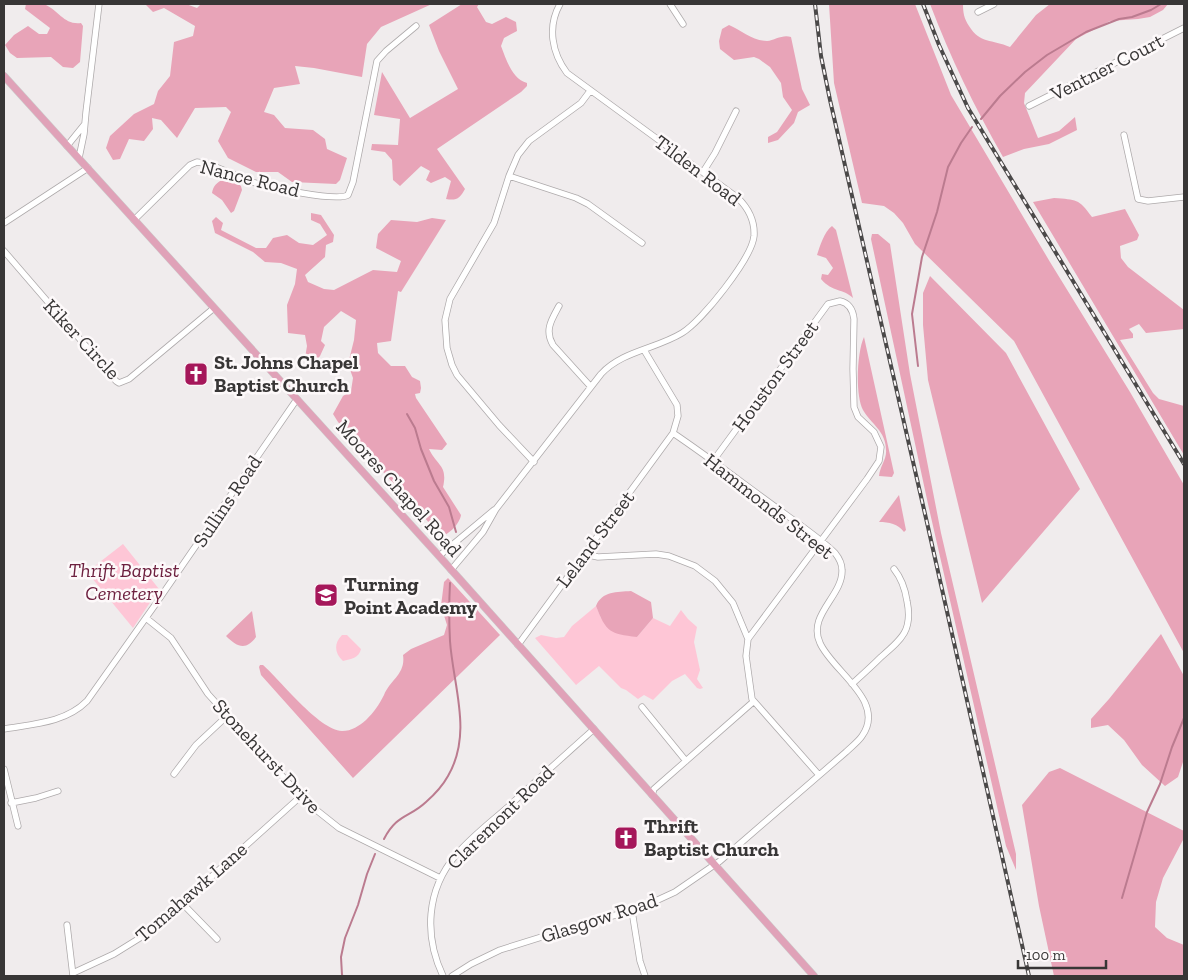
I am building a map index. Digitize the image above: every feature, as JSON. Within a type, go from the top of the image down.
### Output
[{"type":"main road","name":"Moores Chapel Road","points":[[4,76],[440,556],[814,976]]},
{"type":"street","points":[[79,158],[84,134],[99,4]]},
{"type":"street","name":"Tilden Road","points":[[452,570],[483,532],[496,509],[601,374],[612,364],[672,339],[695,324],[752,248],[754,227],[752,220],[745,205],[734,194],[567,73],[557,57],[553,40],[552,26],[560,4]]},
{"type":"street","points":[[670,4],[683,24]]},
{"type":"street","points":[[978,12],[994,4]]},
{"type":"street","name":"Nance Road","points":[[134,220],[190,165],[197,162],[274,188],[332,197],[348,195],[353,182],[377,61],[416,26]]},
{"type":"street","name":"Ventner Court","points":[[1029,106],[1184,28]]},
{"type":"street","points":[[534,462],[463,384],[452,365],[445,338],[446,320],[450,299],[491,230],[518,155],[529,141],[574,109],[590,91]]},
{"type":"street","points":[[703,172],[716,153],[736,111]]},
{"type":"street","points":[[67,146],[84,125]]},
{"type":"street","points":[[1124,135],[1138,199],[1148,201],[1184,197]]},
{"type":"street","points":[[4,223],[88,168]]},
{"type":"street","points":[[509,176],[576,198],[588,204],[642,243]]},
{"type":"street","name":"Kiker Circle","points":[[4,251],[116,382],[119,383],[128,379],[214,308]]},
{"type":"street","name":"Houston Street","points":[[713,461],[824,310],[832,302],[844,302],[851,310],[854,319],[854,407],[858,418],[878,438],[881,452],[875,468],[821,542]]},
{"type":"street","points":[[559,306],[549,328],[550,337],[553,344],[591,387]]},
{"type":"street","points":[[644,350],[677,405],[678,416],[673,433]]},
{"type":"street","name":"Sullins Road","points":[[4,730],[68,716],[79,708],[93,693],[297,399]]},
{"type":"street","name":"Hammonds Street","points":[[673,433],[713,461],[835,554],[842,570],[838,584],[818,623],[818,638],[824,650],[867,705],[868,722]]},
{"type":"street","name":"Leland Street","points":[[518,645],[673,433]]},
{"type":"street","name":"Tilden Road","points":[[440,556],[496,509]]},
{"type":"street","points":[[748,638],[821,542]]},
{"type":"street","points":[[584,554],[598,557],[656,554],[669,556],[690,563],[706,573],[725,593],[738,612],[748,638],[746,656],[749,690],[753,702],[818,775]]},
{"type":"street","points":[[852,684],[900,640],[906,629],[909,616],[906,592],[902,580],[894,569]]},
{"type":"street","name":"Stonehurst Drive","points":[[146,618],[172,638],[201,684],[227,716],[300,797],[340,828],[440,878]]},
{"type":"street","points":[[652,795],[654,790],[753,702]]},
{"type":"street","points":[[642,707],[686,762]]},
{"type":"street","points":[[174,774],[200,740],[227,716]]},
{"type":"street","name":"Glasgow Road","points":[[452,976],[471,964],[500,950],[596,920],[632,911],[675,892],[714,865],[858,740],[863,735],[868,722]]},
{"type":"street","name":"Claremont Road","points":[[443,976],[434,955],[430,926],[432,901],[440,878],[463,847],[594,729]]},
{"type":"street","points":[[4,769],[18,826]]},
{"type":"street","points":[[11,803],[58,791]]},
{"type":"street","name":"Tomahawk Lane","points":[[73,975],[133,944],[151,931],[300,797]]},
{"type":"street","points":[[182,903],[216,939]]},
{"type":"street","points":[[632,911],[645,976]]},
{"type":"street","points":[[67,925],[73,975]]},
{"type":"green space","name":"Thrift Baptist Cemetery","points":[[123,544],[159,589],[133,628],[87,572]]},
{"type":"green space","points":[[596,606],[601,618],[637,637],[653,618],[670,626],[681,610],[697,627],[694,642],[700,670],[697,679],[703,688],[697,688],[685,674],[672,681],[653,700],[644,695],[638,699],[621,688],[599,666],[576,685],[535,638],[541,635],[556,638],[564,637],[572,626]]},
{"type":"green space","points":[[342,635],[347,635],[361,649],[357,656],[343,661],[338,655],[336,648]]},
{"type":"shaded area","points":[[26,4],[44,4],[66,20],[81,23],[83,26],[80,62],[73,68],[63,67],[51,57],[17,58],[10,53],[5,45],[14,35],[28,26],[39,34],[47,34],[50,28],[25,9]]},
{"type":"shaded area","points":[[145,4],[186,4],[197,8],[201,4],[432,4],[381,27],[367,44],[362,77],[295,66],[300,84],[274,88],[264,112],[274,115],[285,128],[313,130],[325,139],[327,149],[347,158],[340,180],[336,184],[292,182],[278,172],[256,172],[228,158],[218,141],[231,112],[226,107],[195,108],[177,138],[161,120],[152,118],[153,129],[144,141],[129,139],[120,159],[113,160],[106,148],[110,136],[134,114],[154,104],[158,91],[170,76],[174,42],[193,36],[195,26],[164,8],[153,12]]},
{"type":"shaded area","points":[[462,4],[479,4],[477,7],[486,22],[492,24],[506,17],[516,22],[517,31],[504,38],[501,46],[507,62],[514,73],[527,83],[527,86],[437,149],[465,189],[458,198],[450,200],[446,199],[451,181],[445,177],[431,183],[426,180],[430,171],[421,166],[400,186],[393,180],[392,160],[385,152],[371,150],[372,144],[398,145],[400,119],[374,115],[382,72],[410,118],[458,89],[439,51],[429,25]]},
{"type":"shaded area","points":[[829,4],[915,4],[951,95],[1184,485],[1184,653],[1014,341],[915,244],[903,223],[894,213],[884,206],[862,203],[834,83]]},
{"type":"shaded area","points":[[930,4],[963,4],[966,20],[973,32],[982,38],[1010,47],[1036,15],[1050,4],[1168,4],[1163,10],[1150,17],[1110,21],[1076,39],[1025,93],[1024,103],[1038,138],[1059,131],[1075,117],[1077,130],[1049,144],[1024,149],[1003,157],[964,82]]},
{"type":"shaded area","points":[[729,25],[762,41],[785,36],[791,37],[802,89],[810,105],[798,112],[794,123],[778,140],[768,143],[768,137],[777,132],[792,110],[783,97],[781,83],[770,67],[759,59],[754,57],[734,60],[720,49],[719,41],[722,29]]},
{"type":"shaded area","points":[[224,179],[237,183],[241,186],[242,190],[234,211],[231,213],[222,200],[212,193],[216,184]]},
{"type":"shaded area","points":[[1054,198],[1068,199],[1080,203],[1092,217],[1125,209],[1139,235],[1137,240],[1120,246],[1121,258],[1128,267],[1184,310],[1184,329],[1146,333],[1139,324],[1129,329],[1133,334],[1133,338],[1120,340],[1153,393],[1159,399],[1184,406],[1184,455],[1033,202]]},
{"type":"shaded area","points":[[311,213],[321,215],[334,235],[333,242],[326,245],[325,257],[305,275],[308,282],[324,289],[334,290],[373,270],[397,272],[401,261],[376,248],[378,234],[391,220],[417,222],[432,218],[446,220],[401,292],[398,291],[391,341],[377,343],[378,353],[391,366],[405,366],[412,377],[420,381],[420,393],[415,394],[416,398],[447,444],[442,450],[429,449],[443,470],[443,487],[461,515],[451,531],[444,535],[441,536],[338,422],[333,414],[343,396],[351,391],[353,378],[348,364],[354,340],[356,320],[341,311],[324,327],[321,341],[325,345],[320,356],[314,363],[305,358],[307,346],[305,335],[288,333],[287,305],[295,284],[297,269],[281,263],[265,262],[253,252],[215,233],[212,221],[216,217],[223,223],[221,230],[256,248],[266,248],[273,238],[287,235],[299,243],[313,245],[327,235],[320,224],[311,220]]},
{"type":"shaded area","points":[[832,226],[836,230],[853,298],[834,289],[821,279],[822,274],[828,275],[833,268],[826,258],[817,255],[825,235]]},
{"type":"shaded area","points":[[872,234],[878,234],[890,244],[910,374],[941,533],[1016,854],[1016,870],[1006,846],[928,504],[871,239]]},
{"type":"shaded area","points":[[930,276],[1006,353],[1080,489],[982,603],[928,380],[923,325],[923,293]]},
{"type":"shaded area","points":[[864,337],[894,473],[892,477],[879,476],[886,450],[884,438],[866,415],[860,403],[858,374]]},
{"type":"shaded area","points":[[899,495],[906,530],[904,532],[893,524],[879,522]]},
{"type":"shaded area","points":[[448,578],[500,635],[353,778],[261,675],[259,667],[263,665],[311,714],[322,722],[342,731],[355,728],[374,711],[400,672],[403,655],[411,649],[444,635],[447,625],[441,606],[444,582]]},
{"type":"shaded area","points":[[631,591],[651,602],[653,618],[637,637],[621,635],[610,630],[603,621],[596,606],[602,597],[606,595],[615,592]]},
{"type":"shaded area","points":[[252,611],[256,637],[245,646],[238,645],[226,636]]},
{"type":"shaded area","points":[[1161,634],[1184,676],[1184,759],[1178,777],[1165,786],[1142,765],[1124,740],[1108,725],[1091,728],[1091,719]]},
{"type":"shaded area","points":[[1060,768],[1184,831],[1184,838],[1163,878],[1156,902],[1155,927],[1167,938],[1184,945],[1184,976],[1054,976],[1039,906],[1022,805],[1049,772]]},
{"type":"waterway","points":[[981,119],[1000,96],[1025,72],[1047,55],[1086,32],[1119,19],[1132,17],[1151,10],[1161,4]]},
{"type":"waterway","points":[[918,366],[912,314],[922,257],[937,212],[948,167],[972,127]]},
{"type":"waterway","points":[[407,414],[415,428],[434,481],[449,507],[456,532]]},
{"type":"waterway","points":[[384,839],[394,825],[420,807],[435,793],[448,776],[455,760],[460,726],[450,641],[450,583]]},
{"type":"waterway","points":[[1122,898],[1147,812],[1160,784],[1184,718]]},
{"type":"waterway","points":[[343,976],[341,957],[345,938],[375,854]]},
{"type":"railway","points":[[815,4],[821,56],[830,100],[1029,976]]},
{"type":"railway","points":[[923,4],[939,45],[968,108],[1184,464]]},
{"type":"place","name":"St. Johns Chapel Baptist Church","points":[[196,374]]},
{"type":"place","name":"Turning Point Academy","points":[[326,595]]},
{"type":"place","name":"Thrift Baptist Church","points":[[626,838]]}]
